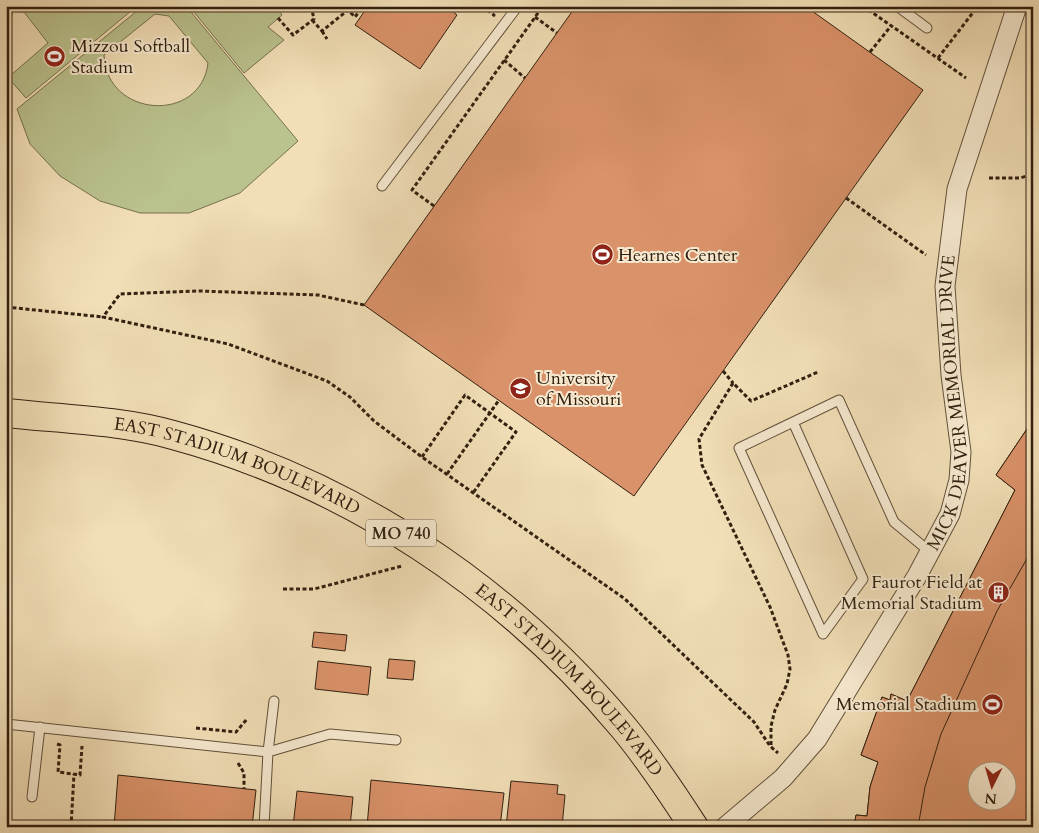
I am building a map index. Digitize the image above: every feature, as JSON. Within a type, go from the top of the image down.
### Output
[{"type":"main road","name":"EAST STADIUM BOULEVARD","points":[[6,413],[112,424],[172,434],[244,458],[316,486],[369,514],[420,545],[475,584],[516,618],[557,657],[586,685],[623,727],[694,827]]},
{"type":"street","name":"MICK DEAVER MEMORIAL DRIVE","points":[[725,827],[783,778],[817,739],[930,552],[950,514],[955,500],[961,452],[951,375],[945,286],[958,189],[1017,6]]},
{"type":"lane","points":[[382,186],[518,6]]},
{"type":"lane","points":[[896,6],[927,28]]},
{"type":"lane","points":[[793,422],[863,579],[822,634],[738,448],[839,400],[894,522],[930,552]]},
{"type":"lane","points":[[264,827],[268,752],[274,701]]},
{"type":"lane","points":[[6,724],[268,752],[330,734],[396,740]]},
{"type":"lane","points":[[32,796],[40,728]]},
{"type":"path","points":[[6,54],[14,6],[24,12]]},
{"type":"path","points":[[278,18],[293,35],[314,19],[311,6]]},
{"type":"path","points":[[322,32],[348,10],[355,17],[363,6]]},
{"type":"path","points":[[434,206],[412,190],[543,6]]},
{"type":"path","points":[[863,6],[966,78]]},
{"type":"path","points":[[938,58],[978,6]]},
{"type":"path","points":[[535,17],[557,33]]},
{"type":"path","points":[[312,20],[328,39]]},
{"type":"path","points":[[870,52],[891,26]]},
{"type":"path","points":[[504,60],[525,78]]},
{"type":"path","points":[[6,76],[11,81]]},
{"type":"path","points":[[989,178],[1020,178],[1033,174]]},
{"type":"path","points":[[846,198],[926,255]]},
{"type":"path","points":[[103,317],[120,294],[199,291],[318,295],[364,305]]},
{"type":"path","points":[[6,307],[103,317],[228,344],[327,381],[350,397],[374,421],[422,457],[625,599],[754,722],[770,746],[778,753]]},
{"type":"path","points":[[723,371],[732,383],[751,401],[818,372]]},
{"type":"path","points":[[732,383],[699,439],[702,466],[770,607],[788,655],[788,676],[775,710],[771,726],[770,746]]},
{"type":"path","points":[[422,457],[465,395],[516,432],[473,493]]},
{"type":"path","points":[[447,474],[499,400]]},
{"type":"path","points":[[283,589],[314,589],[402,566]]},
{"type":"path","points":[[188,727],[236,732],[247,719]]},
{"type":"path","points":[[38,742],[60,745],[58,772],[80,775],[82,744]]},
{"type":"path","points":[[229,762],[239,763],[244,773],[244,789]]},
{"type":"path","points":[[71,827],[74,774]]},
{"type":"green space","name":"Mizzou Softball Stadium","points":[[26,6],[137,6],[26,98],[11,81],[11,75],[48,43],[24,12]]},
{"type":"green space","points":[[143,6],[186,6],[298,141],[240,193],[189,213],[140,213],[100,201],[60,176],[30,144],[17,109]],"holes":[[[155,14],[169,16],[208,63],[202,83],[189,96],[173,104],[154,106],[136,101],[120,91],[109,76],[104,55]]]},
{"type":"green space","name":"Mizzou Softball Stadium","points":[[189,6],[275,6],[282,15],[268,27],[284,40],[244,73]]},
{"type":"building","points":[[368,6],[446,6],[457,15],[420,69],[355,25]]},
{"type":"building","name":"Hearnes Center","points":[[576,6],[805,6],[923,90],[634,496],[364,305]]},
{"type":"building","name":"Faurot Field at Memorial Stadium","points":[[1031,423],[1033,424],[1033,827],[854,827],[856,815],[867,816],[870,787],[878,762],[861,755],[882,697],[890,700],[891,694],[907,701],[1015,490],[996,475]]},
{"type":"building","points":[[1031,423],[1033,424],[1033,548],[997,611],[941,734],[925,787],[918,827],[854,827],[856,815],[867,816],[870,787],[878,762],[861,755],[882,697],[890,700],[891,694],[907,701],[1015,490],[996,475]]},
{"type":"building","points":[[314,632],[347,635],[345,651],[312,647]]},
{"type":"building","points":[[389,659],[415,661],[413,680],[387,678]]},
{"type":"building","points":[[318,661],[371,667],[368,695],[315,689]]},
{"type":"building","points":[[118,775],[256,790],[252,827],[114,827]]},
{"type":"building","points":[[371,780],[504,793],[500,827],[367,827]]},
{"type":"building","points":[[511,781],[558,785],[557,794],[565,795],[562,827],[506,827]]},
{"type":"building","points":[[297,791],[353,797],[350,827],[293,827]]},
{"type":"building","points":[[33,824],[65,827],[33,827]]},
{"type":"place","name":"Mizzou Softball Stadium","points":[[55,56]]},
{"type":"place","name":"Hearnes Center","points":[[602,255]]},
{"type":"place","name":"University of Missouri","points":[[520,388]]},
{"type":"place","name":"Faurot Field at Memorial Stadium","points":[[998,592]]},
{"type":"place","name":"Memorial Stadium","points":[[993,704]]}]
